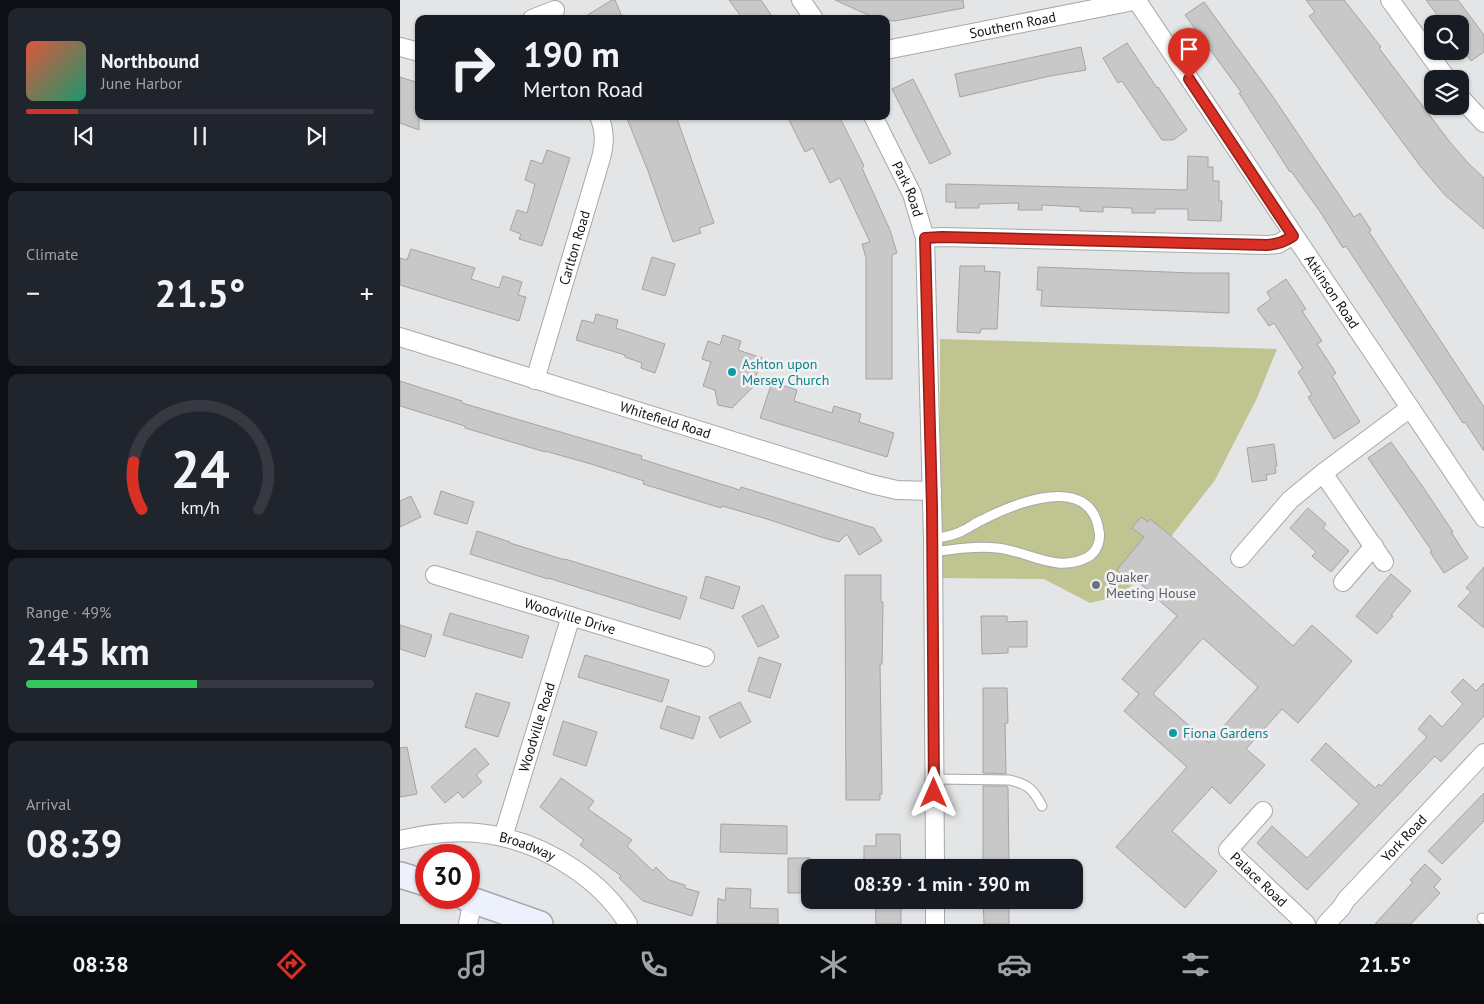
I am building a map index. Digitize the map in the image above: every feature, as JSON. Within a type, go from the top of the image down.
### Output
[{"type":"main road","points":[[400,875],[415,880]]},
{"type":"main road","points":[[480,903],[540,924]]},
{"type":"street","points":[[801,0],[811,15]]},
{"type":"street","name":"Southern Road","points":[[890,49],[1138,0]]},
{"type":"street","name":"Atkinson Road","points":[[1138,0],[1293,236],[1484,518]]},
{"type":"street","points":[[1390,0],[1441,70]]},
{"type":"street","points":[[542,15],[555,10]]},
{"type":"street","points":[[400,47],[415,51]]},
{"type":"street","points":[[1469,106],[1484,123]]},
{"type":"street","name":"Carlton Road","points":[[534,380],[602,158],[604,135],[600,120]]},
{"type":"street","name":"Park Road","points":[[875,120],[912,194],[925,238],[933,546],[935,859]]},
{"type":"street","points":[[925,238],[1267,245],[1278,244],[1293,236]]},
{"type":"street","name":"Whitefield Road","points":[[400,338],[871,484],[897,490],[932,491]]},
{"type":"street","points":[[1240,558],[1290,500],[1410,408]]},
{"type":"street","points":[[1324,473],[1384,562]]},
{"type":"street","points":[[1343,582],[1374,546]]},
{"type":"street","name":"Woodville Drive","points":[[435,575],[705,657]]},
{"type":"street","name":"Woodville Road","points":[[503,837],[571,616]]},
{"type":"street","name":"York Road","points":[[1326,924],[1346,900],[1484,753]]},
{"type":"street","name":"Palace Road","points":[[1263,811],[1228,850],[1306,924]]},
{"type":"street","name":"Broadway","points":[[400,840],[446,832],[474,833],[503,837],[532,847],[559,859],[585,876],[605,893],[622,913],[628,924]]},
{"type":"street","points":[[468,924],[469,909]]},
{"type":"street","points":[[935,909],[935,924]]},
{"type":"lane","points":[[1065,496],[1080,500],[1091,509],[1097,520],[1100,534],[1093,554],[1080,561],[1064,564],[1050,563],[1012,550],[998,548],[933,546],[983,519],[1024,502],[1065,496]]},
{"type":"lane","points":[[934,779],[1010,780],[1020,782],[1034,791],[1042,806]]},
{"type":"green space","points":[[940,339],[1277,349],[1257,398],[1215,480],[1134,584],[1115,597],[1090,603],[1044,579],[940,578]]},
{"type":"building","points":[[615,0],[621,15],[588,15]]},
{"type":"building","points":[[729,0],[761,0],[771,15],[740,15]]},
{"type":"building","points":[[835,0],[963,0],[964,8],[895,21],[890,20],[890,15],[868,15]]},
{"type":"building","points":[[1306,0],[1344,0],[1381,47],[1379,48],[1424,108],[1424,115],[1429,115],[1468,163],[1484,178],[1484,229],[1445,195],[1421,167],[1309,16],[1315,12]]},
{"type":"building","points":[[1426,0],[1458,0],[1484,35],[1484,52],[1471,61],[1469,58],[1469,15],[1437,15]]},
{"type":"building","points":[[1204,2],[1271,94],[1354,217],[1360,213],[1371,230],[1369,232],[1484,407],[1484,451],[1465,422],[1463,423],[1346,246],[1343,248],[1321,213],[1290,172],[1239,93],[1241,92],[1185,15]]},
{"type":"building","points":[[1127,43],[1187,130],[1173,140],[1162,140],[1122,81],[1118,83],[1103,58]]},
{"type":"building","points":[[1081,47],[1086,70],[1050,76],[960,97],[955,74]]},
{"type":"building","points":[[400,77],[415,82],[415,120],[419,120],[419,130],[400,123]]},
{"type":"building","points":[[913,79],[951,154],[930,164],[892,89]]},
{"type":"building","points":[[628,120],[677,120],[714,223],[699,228],[701,233],[673,242]]},
{"type":"building","points":[[789,120],[841,120],[864,166],[862,168],[890,230],[897,253],[892,255],[892,379],[866,379],[866,258],[862,244],[870,242],[840,178],[830,183],[813,148],[805,152]]},
{"type":"building","points":[[547,150],[570,158],[542,246],[519,239],[521,234],[510,230],[517,210],[527,213],[535,184],[525,180],[531,160],[542,164]]},
{"type":"building","points":[[1188,156],[1208,157],[1208,167],[1213,167],[1213,181],[1219,181],[1219,201],[1222,201],[1221,221],[1188,220],[1188,209],[1155,209],[1155,213],[1132,213],[1132,208],[1103,207],[1103,212],[1080,211],[1080,207],[1042,205],[1042,210],[1018,210],[1019,203],[979,204],[979,208],[955,208],[956,202],[946,202],[946,184],[1187,190]]},
{"type":"building","points":[[411,249],[475,268],[471,279],[499,288],[503,276],[522,282],[518,295],[526,297],[519,321],[400,285],[400,258],[407,260]]},
{"type":"building","points":[[652,257],[675,264],[665,296],[642,289]]},
{"type":"building","points":[[960,266],[985,266],[984,271],[1000,272],[997,329],[981,329],[980,333],[957,332]]},
{"type":"building","points":[[1038,267],[1229,273],[1229,313],[1041,306],[1042,290],[1037,290]]},
{"type":"building","points":[[1286,279],[1306,309],[1302,311],[1322,341],[1317,344],[1336,373],[1332,376],[1360,422],[1334,439],[1308,397],[1312,395],[1298,372],[1303,368],[1274,323],[1269,326],[1257,309],[1271,299],[1267,292]]},
{"type":"building","points":[[596,314],[618,320],[616,328],[665,344],[655,373],[641,368],[642,363],[625,357],[625,355],[576,340],[582,320],[594,323]]},
{"type":"building","name":"Ashton upon Mersey Church","points":[[723,335],[741,341],[738,350],[762,358],[756,376],[762,378],[732,408],[718,405],[715,390],[703,386],[711,362],[702,359],[708,341],[720,345]]},
{"type":"building","points":[[400,381],[462,401],[462,403],[642,456],[641,459],[740,490],[741,487],[874,528],[882,541],[859,555],[847,534],[839,542],[824,538],[767,519],[722,506],[721,508],[643,484],[644,481],[591,464],[465,428],[465,426],[400,406]]},
{"type":"building","points":[[772,382],[797,390],[794,401],[832,413],[834,406],[861,414],[859,422],[894,433],[887,457],[760,418]]},
{"type":"building","points":[[1391,442],[1453,532],[1451,532],[1468,558],[1444,573],[1430,552],[1432,551],[1368,458]]},
{"type":"building","points":[[1274,444],[1276,473],[1266,475],[1267,480],[1252,482],[1247,448]]},
{"type":"building","points":[[441,491],[474,502],[467,524],[434,514]]},
{"type":"building","points":[[411,496],[421,517],[400,527],[400,501]]},
{"type":"building","points":[[1308,508],[1326,524],[1323,528],[1349,551],[1331,572],[1312,556],[1316,552],[1290,528]]},
{"type":"building","name":"Fiona Gardens","points":[[1141,517],[1148,522],[1150,519],[1293,646],[1312,625],[1352,661],[1298,723],[1282,709],[1246,749],[1265,765],[1230,804],[1212,787],[1172,831],[1217,871],[1185,908],[1116,847],[1187,767],[1124,711],[1139,694],[1122,679],[1177,616],[1136,580],[1133,583],[1117,570],[1144,537],[1132,528]],"holes":[[[1203,638],[1258,687],[1209,743],[1153,694]]]},
{"type":"building","points":[[477,531],[510,543],[687,597],[680,619],[470,554]]},
{"type":"building","points":[[1484,567],[1484,628],[1458,606],[1471,592],[1466,588]]},
{"type":"building","points":[[1391,574],[1411,591],[1377,634],[1356,616]]},
{"type":"building","points":[[845,575],[881,575],[881,602],[883,602],[882,664],[880,664],[882,794],[880,794],[880,800],[846,800]]},
{"type":"building","points":[[706,576],[740,587],[733,609],[700,598]]},
{"type":"building","points":[[763,605],[779,637],[758,647],[742,616]]},
{"type":"building","points":[[450,613],[529,636],[522,658],[443,635]]},
{"type":"building","points":[[981,616],[1007,616],[1007,622],[1027,621],[1027,647],[1008,647],[1008,653],[982,654]]},
{"type":"building","points":[[400,625],[432,635],[425,657],[400,649]]},
{"type":"building","points":[[585,655],[669,680],[662,702],[578,677]]},
{"type":"building","points":[[759,657],[781,664],[770,698],[748,691]]},
{"type":"building","points":[[1463,679],[1476,691],[1484,683],[1484,716],[1441,762],[1435,756],[1307,890],[1257,843],[1272,826],[1307,858],[1359,804],[1311,760],[1326,743],[1375,788],[1379,784],[1381,786],[1427,737],[1418,729],[1430,715],[1442,727],[1463,704],[1451,692]]},
{"type":"building","points":[[983,688],[1007,688],[1008,723],[1005,723],[1006,774],[983,773]]},
{"type":"building","points":[[476,693],[510,703],[498,737],[465,727]]},
{"type":"building","points":[[740,702],[751,722],[720,738],[709,717]]},
{"type":"building","points":[[667,706],[700,717],[693,739],[660,728]]},
{"type":"building","points":[[563,721],[597,732],[586,766],[553,755]]},
{"type":"building","points":[[407,747],[417,794],[400,797],[400,748]]},
{"type":"building","points":[[475,748],[489,764],[476,775],[482,782],[463,798],[458,792],[445,803],[431,787]]},
{"type":"building","points":[[561,778],[594,801],[588,809],[632,840],[627,846],[653,871],[656,867],[669,880],[699,892],[692,916],[643,901],[619,878],[621,876],[580,845],[584,840],[540,807]]},
{"type":"building","points":[[983,786],[1007,786],[1009,859],[983,859]]},
{"type":"building","points":[[1484,793],[1484,821],[1442,864],[1428,851]]},
{"type":"building","points":[[721,824],[787,826],[787,854],[720,852]]},
{"type":"building","points":[[876,834],[900,834],[901,859],[864,859],[864,846],[876,846]]},
{"type":"building","points":[[788,858],[810,858],[801,859],[801,893],[788,893]]},
{"type":"building","points":[[1425,864],[1441,879],[1434,887],[1440,893],[1411,924],[1375,924],[1413,882],[1410,880]]},
{"type":"building","points":[[726,888],[751,889],[750,908],[778,909],[778,924],[717,924],[718,898],[725,901]]},
{"type":"building","points":[[875,909],[901,909],[901,924],[876,924]]},
{"type":"building","points":[[983,909],[1009,909],[1009,924],[984,924]]},
{"type":"place","name":"Ashton upon Mersey Church","points":[[732,372]]},
{"type":"place","name":"Quaker Meeting House","points":[[1096,585]]},
{"type":"place","name":"Fiona Gardens","points":[[1173,733]]},
{"type":"route","points":[[934,793],[932,507],[925,238],[1267,245],[1285,242],[1293,236],[1189,79]]}]
